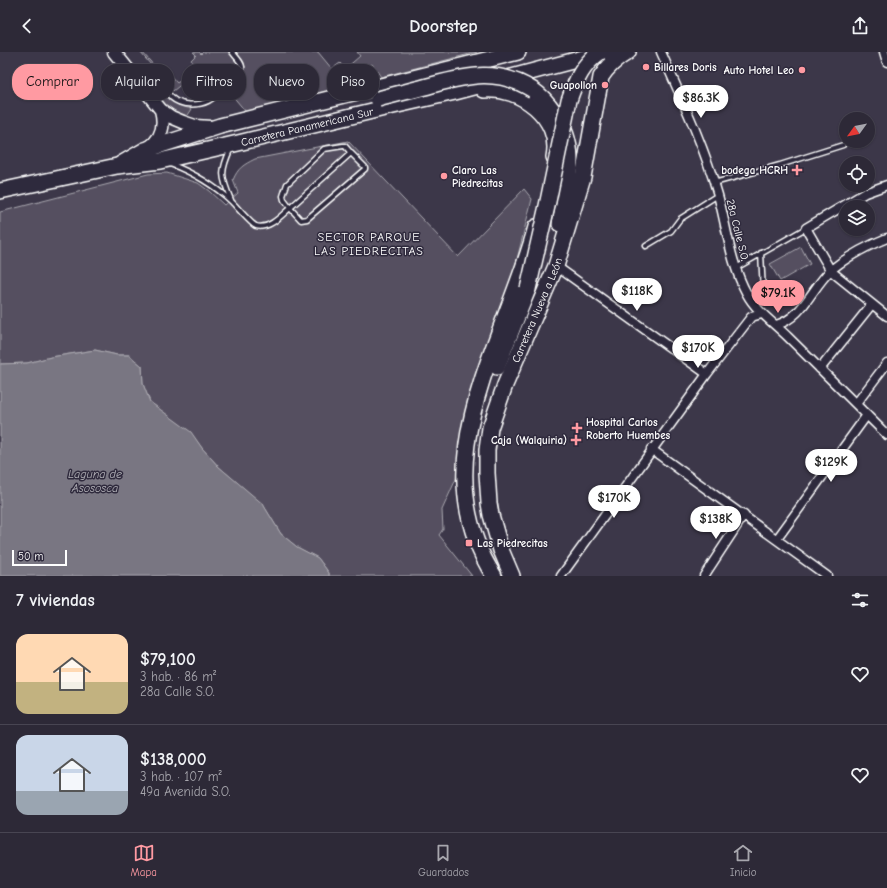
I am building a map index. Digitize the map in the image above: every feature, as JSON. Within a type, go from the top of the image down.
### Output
[{"type":"highway","name":"Carretera Panamericana Sur","points":[[117,166],[145,150],[220,126],[518,52]]},
{"type":"highway","name":"Carretera Nueva a León","points":[[498,576],[482,536],[474,497],[472,473],[478,423],[498,365],[528,289],[569,100],[574,84],[582,70],[600,52]]},
{"type":"highway","name":"Carretera Panamericana Sur","points":[[0,191],[117,166],[160,161],[455,92],[591,56],[612,52]]},
{"type":"highway","name":"Carretera Nueva a León","points":[[512,576],[501,550],[491,515],[487,473],[487,450],[490,428],[504,385],[556,266],[583,177],[601,77],[607,68],[617,58],[628,52]]},
{"type":"highway","points":[[117,166],[185,147],[470,76],[488,75],[512,79],[526,86],[545,99],[558,116],[568,139],[570,164],[560,226],[554,248],[504,385]]},
{"type":"highway","points":[[455,92],[489,89],[511,92],[520,96],[533,104],[542,114],[550,126],[555,146],[553,161],[535,231],[483,377],[467,435],[464,470],[466,500],[476,539],[494,576]]},
{"type":"highway","points":[[474,497],[484,512],[490,541],[505,576]]},
{"type":"street","points":[[114,52],[124,64]]},
{"type":"street","name":"28a Calle S.O.","points":[[661,52],[689,116],[718,195],[729,245],[736,269],[746,293],[756,308],[887,435]]},
{"type":"street","points":[[884,52],[887,62]]},
{"type":"street","points":[[153,100],[161,110],[183,122],[195,126],[220,126]]},
{"type":"street","points":[[145,150],[153,145],[159,138],[163,129],[161,110]]},
{"type":"street","points":[[887,185],[865,193],[806,228],[831,271],[887,316]]},
{"type":"street","points":[[776,326],[793,317],[831,271],[859,250],[887,238]]},
{"type":"street","points":[[556,266],[707,374]]},
{"type":"street","points":[[820,369],[872,304]]},
{"type":"street","points":[[561,576],[651,449],[707,374],[752,317],[762,314]]},
{"type":"street","points":[[856,404],[887,364]]},
{"type":"street","points":[[778,539],[867,415]]},
{"type":"street","points":[[651,449],[828,576]]},
{"type":"street","points":[[704,576],[744,515]]},
{"type":"lane","points":[[232,52],[241,64]]},
{"type":"lane","points":[[174,99],[177,102],[186,104],[201,103],[209,100]]},
{"type":"lane","points":[[232,202],[222,176],[223,167],[233,144]]},
{"type":"lane","points":[[343,146],[364,166],[364,168],[306,219],[302,220],[290,208],[283,196],[287,184],[324,149],[343,146]]},
{"type":"lane","points":[[713,183],[780,165],[839,146]]},
{"type":"lane","points":[[160,161],[198,175],[221,192],[256,226],[265,226],[270,224],[290,208],[351,153]]},
{"type":"lane","points":[[646,246],[671,232],[680,220],[718,195]]},
{"type":"lane","points":[[736,269],[806,228]]},
{"type":"lane","points":[[756,308],[763,291],[761,253]]},
{"type":"shaded area","points":[[140,52],[142,52],[153,64],[150,64]]},
{"type":"shaded area","points":[[193,52],[199,52],[201,54],[203,52],[318,52],[328,64],[327,92],[319,94],[319,64],[254,64],[254,100],[294,100],[246,112],[236,100],[246,100],[246,64],[194,64],[191,60],[196,55]]},
{"type":"shaded area","points":[[357,52],[477,52],[381,77],[379,74],[379,64],[351,64],[360,56]]},
{"type":"shaded area","points":[[182,79],[182,84],[174,90],[174,80],[177,83]]},
{"type":"shaded area","points":[[161,100],[169,100],[179,106],[192,109],[186,118],[180,118],[166,107]]},
{"type":"shaded area","points":[[348,141],[458,257],[524,189],[532,199],[506,299],[471,390],[459,442],[459,460],[456,479],[442,510],[443,529],[439,535],[472,576],[329,576],[329,573],[318,558],[297,547],[281,534],[264,506],[218,466],[190,432],[150,402],[143,384],[142,366],[129,355],[117,355],[95,350],[51,357],[27,363],[0,364],[0,212],[148,174],[167,173],[198,183],[224,205],[238,193],[233,180],[237,172],[241,167],[251,161]]},
{"type":"shaded area","points":[[801,247],[810,264],[780,281],[770,264]]},
{"type":"water","name":"Laguna de Asososca","points":[[95,350],[117,355],[129,355],[142,366],[143,384],[150,402],[191,432],[202,448],[218,466],[264,505],[281,534],[297,547],[318,558],[329,573],[329,576],[0,576],[0,364],[27,363],[51,357]]},
{"type":"place","name":"Billares Doris","points":[[646,67]]},
{"type":"place","name":"Auto Hotel Leo","points":[[802,70]]},
{"type":"place","name":"Guapollon","points":[[605,85]]},
{"type":"place","name":"bodega HCRH","points":[[797,170]]},
{"type":"place","name":"Claro Las Piedrecitas","points":[[444,176]]},
{"type":"place","name":"Hospital Carlos Roberto Huembes","points":[[577,428]]},
{"type":"place","name":"Caja (Walquiria)","points":[[576,440]]},
{"type":"place","name":"Las Piedrecitas","points":[[469,543]]},
{"type":"district","name":"SECTOR PARQUE LAS PIEDRECITAS","points":[[369,244]]}]
